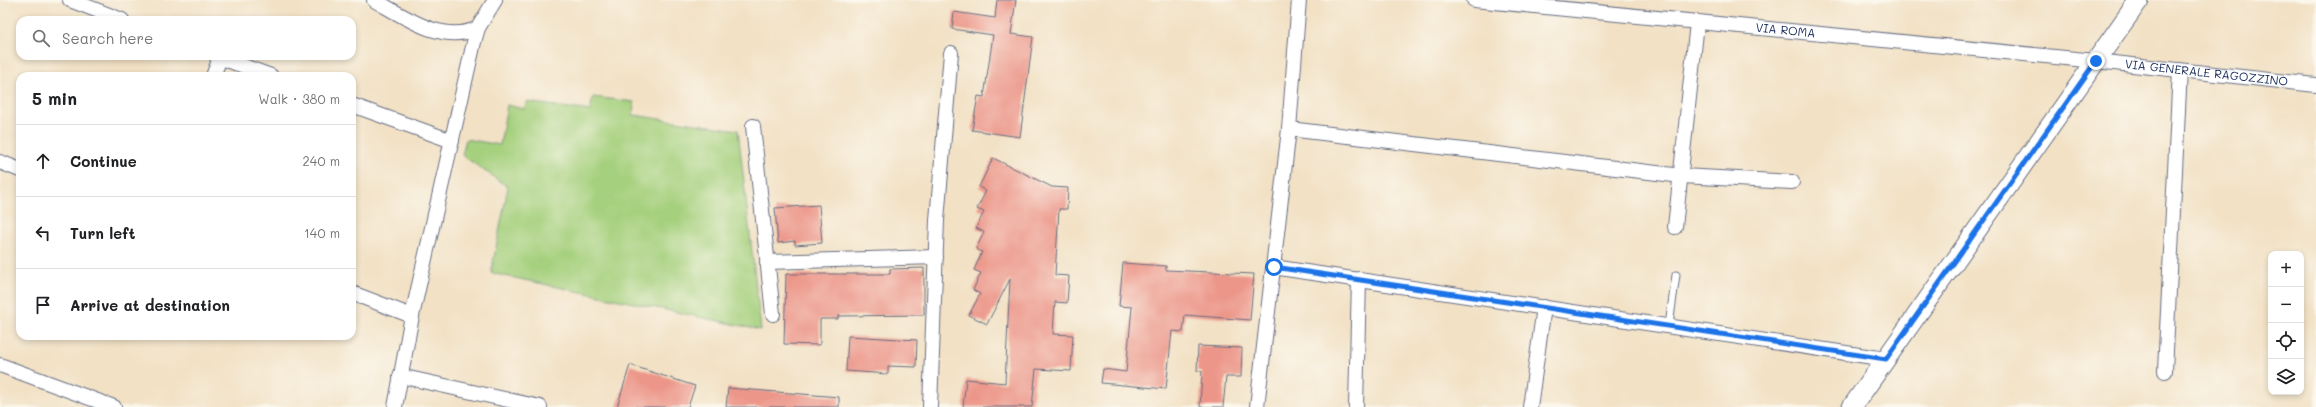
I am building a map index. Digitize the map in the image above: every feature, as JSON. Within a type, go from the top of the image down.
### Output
[{"type":"main road","points":[[1852,407],[2139,0]]},
{"type":"street","points":[[70,0],[112,16]]},
{"type":"street","points":[[374,0],[440,33],[467,33],[478,28]]},
{"type":"street","points":[[395,407],[412,316],[478,28],[495,0]]},
{"type":"street","points":[[1257,407],[1289,129],[1299,0]]},
{"type":"street","name":"VIA ROMA","points":[[1474,0],[2096,61]]},
{"type":"street","points":[[1675,227],[1682,176],[1697,23]]},
{"type":"street","points":[[930,407],[936,257],[951,53]]},
{"type":"street","points":[[214,72],[217,60]]},
{"type":"street","points":[[226,60],[260,72]]},
{"type":"street","name":"VIA GENERALE RAGOZZINO","points":[[2096,61],[2316,85]]},
{"type":"street","points":[[2165,371],[2180,70]]},
{"type":"street","points":[[356,106],[452,141]]},
{"type":"street","points":[[754,126],[773,314]]},
{"type":"street","points":[[1289,129],[1682,176],[1792,182]]},
{"type":"street","points":[[0,162],[16,168]]},
{"type":"street","points":[[767,262],[936,257]]},
{"type":"street","points":[[1274,267],[1669,325],[1886,359]]},
{"type":"street","points":[[1356,407],[1359,279]]},
{"type":"street","points":[[356,295],[412,316]]},
{"type":"street","points":[[1530,407],[1544,307]]},
{"type":"street","points":[[0,364],[114,407]]},
{"type":"street","points":[[400,376],[540,407]]},
{"type":"lane","points":[[1669,325],[1676,275]]},
{"type":"green space","points":[[593,97],[634,102],[633,115],[738,130],[761,330],[491,273],[508,187],[462,155],[466,139],[500,145],[507,105],[524,109],[527,102],[590,111]]},
{"type":"building","points":[[997,0],[1016,0],[1011,34],[1033,37],[1020,137],[972,130],[978,96],[984,97],[993,35],[952,29],[954,12],[995,18]]},
{"type":"building","points":[[993,158],[1052,187],[1068,188],[1067,209],[1059,209],[1055,275],[1069,276],[1067,303],[1055,302],[1053,334],[1073,335],[1071,371],[1036,369],[1032,407],[963,407],[966,379],[1005,383],[1010,279],[987,324],[969,315],[980,294],[973,290],[981,273],[974,270],[982,252],[976,249],[984,232],[976,228],[984,212],[977,209],[986,191],[979,187]]},
{"type":"building","points":[[819,205],[822,243],[795,245],[795,241],[778,243],[775,208]]},
{"type":"building","points":[[1123,263],[1166,266],[1166,270],[1254,274],[1250,320],[1185,315],[1183,332],[1172,331],[1166,389],[1101,383],[1103,369],[1126,372],[1132,307],[1119,306]]},
{"type":"building","points":[[924,268],[924,315],[838,316],[838,319],[820,319],[820,345],[784,344],[786,274],[890,274],[890,269]]},
{"type":"building","points":[[848,336],[917,340],[916,367],[888,366],[888,374],[846,371]]},
{"type":"building","points":[[1198,346],[1242,348],[1241,377],[1226,377],[1223,407],[1200,407],[1202,371],[1197,371]]},
{"type":"building","points":[[630,365],[695,386],[688,407],[617,407]]},
{"type":"building","points":[[728,388],[839,397],[839,407],[726,407]]},
{"type":"route","points":[[1274,267],[1669,325],[1886,359],[2096,61]]}]
